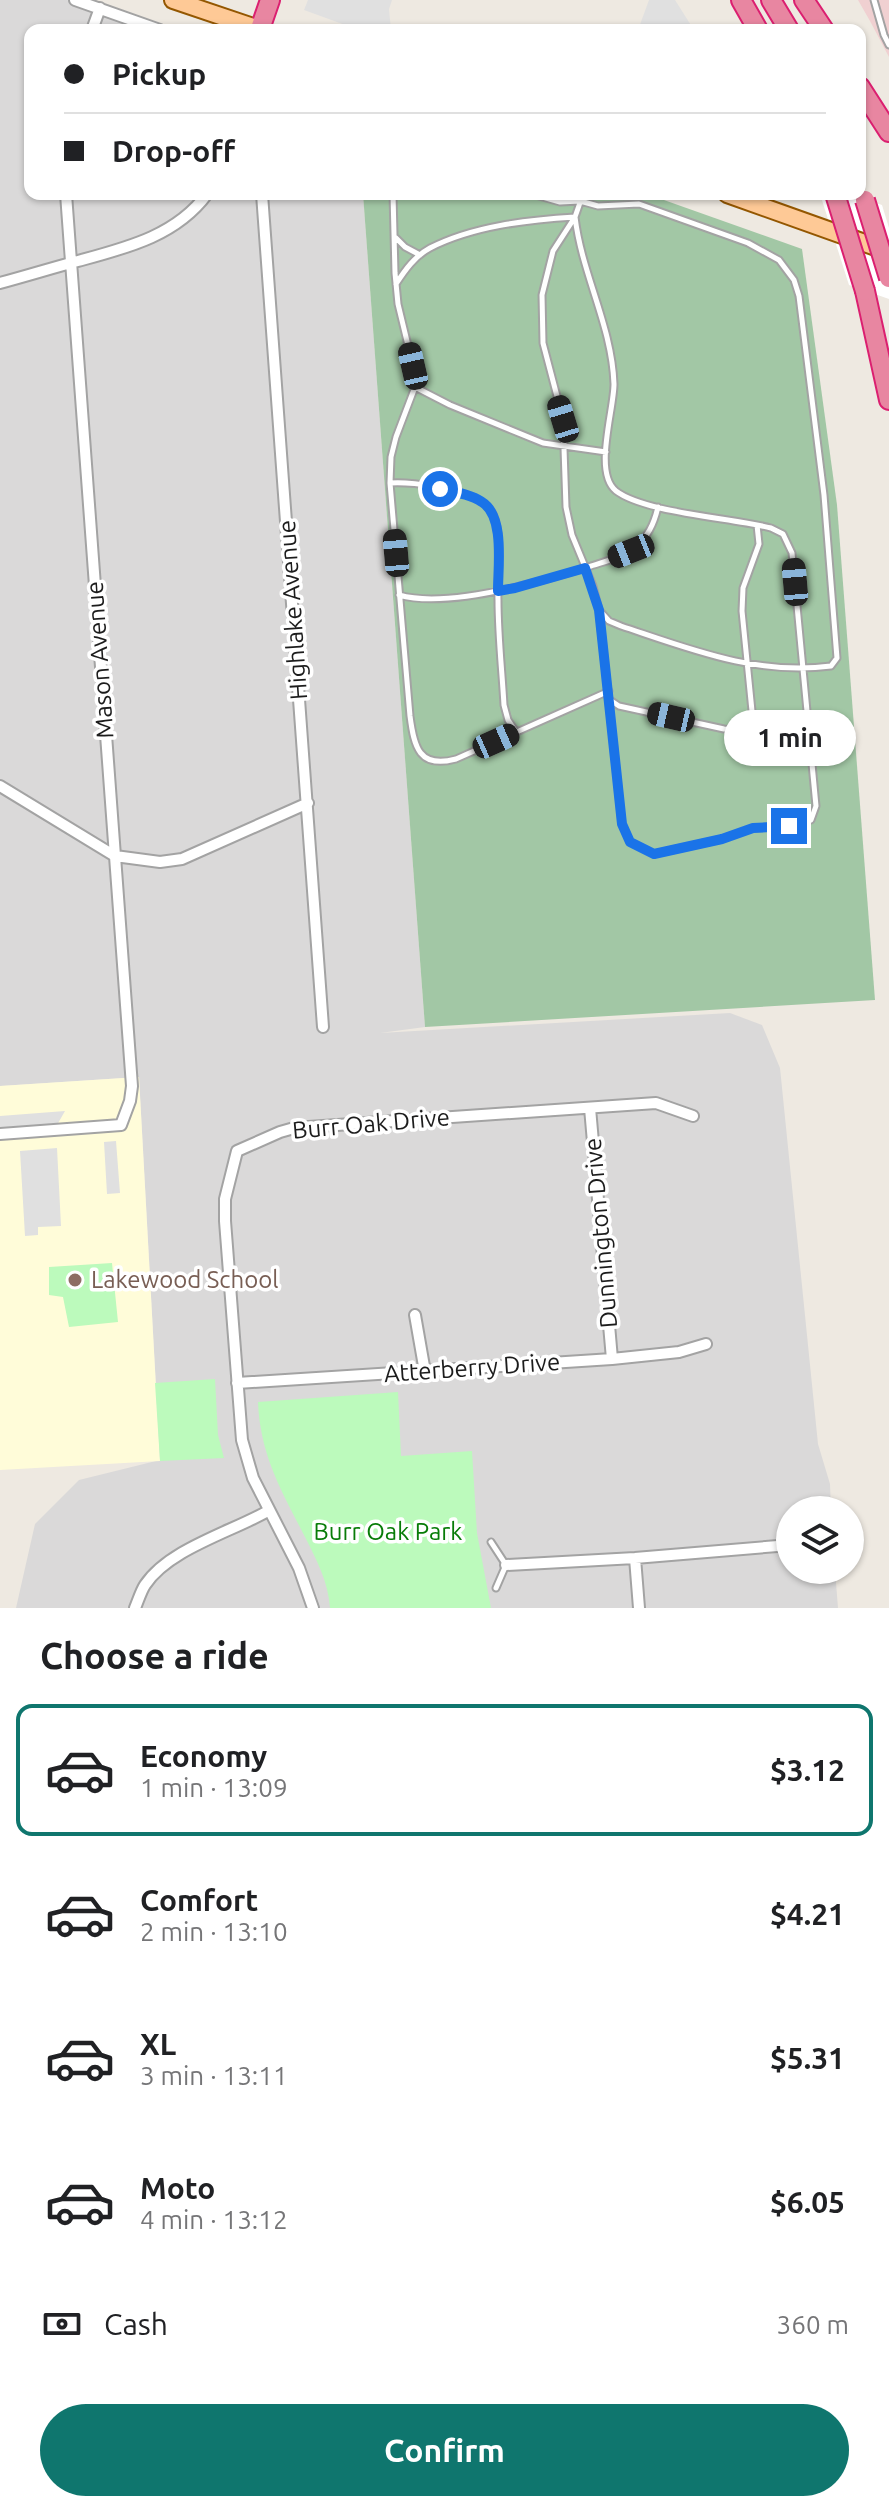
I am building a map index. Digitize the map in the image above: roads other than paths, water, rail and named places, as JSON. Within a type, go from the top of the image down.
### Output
[{"type":"highway","points":[[263,24],[270,0]]},
{"type":"highway","points":[[741,0],[755,24]]},
{"type":"highway","points":[[771,0],[785,24]]},
{"type":"highway","points":[[804,0],[820,24]]},
{"type":"highway","points":[[866,96],[889,132]]},
{"type":"highway","points":[[837,200],[865,291],[889,400]]},
{"type":"highway","points":[[865,200],[889,278]]},
{"type":"main road","points":[[173,0],[243,24]]},
{"type":"main road","points":[[744,200],[889,252]]},
{"type":"street","points":[[75,0],[144,24]]},
{"type":"street","points":[[94,24],[100,8]]},
{"type":"street","name":"Mason Avenue","points":[[0,1134],[121,1125],[132,1086],[67,200]]},
{"type":"street","points":[[0,283],[139,244],[174,225],[203,200]]},
{"type":"street","name":"Highlake Avenue","points":[[262,200],[323,1027]]},
{"type":"street","points":[[0,786],[115,856],[160,862],[182,859],[308,803]]},
{"type":"street","name":"Burr Oak Drive","points":[[313,1608],[299,1568],[253,1478],[240,1426],[225,1221],[225,1199],[237,1151],[294,1128],[656,1103],[693,1116]]},
{"type":"street","name":"Dunnington Drive","points":[[590,1108],[612,1359]]},
{"type":"street","points":[[415,1315],[425,1372]]},
{"type":"street","name":"Atterberry Drive","points":[[237,1383],[612,1359],[679,1352],[706,1344]]},
{"type":"street","points":[[135,1608],[145,1585],[165,1564],[268,1511]]},
{"type":"street","points":[[506,1565],[776,1546]]},
{"type":"street","points":[[635,1558],[639,1608]]},
{"type":"lane","points":[[874,0],[889,45]]},
{"type":"lane","points":[[393,200],[396,284],[415,387],[391,457],[390,483],[410,716],[418,751],[426,759],[441,763],[456,759],[609,691]]},
{"type":"lane","points":[[553,200],[580,201],[598,206],[639,204],[735,238],[779,260],[794,280],[799,296],[824,495],[837,658],[831,666],[803,669],[722,660],[621,626],[609,621],[599,610]]},
{"type":"lane","points":[[575,217],[578,243],[612,354],[612,414],[606,452],[608,479],[615,490],[658,507],[757,524],[783,534],[792,553],[816,806],[811,820],[789,826],[753,828],[654,854],[630,842],[622,824],[599,610],[572,535],[566,507],[563,419],[543,343],[542,295],[553,251],[575,217],[580,201]]},
{"type":"lane","points":[[396,284],[407,266],[428,249],[477,231],[540,219],[575,217]]},
{"type":"lane","points":[[395,237],[405,247],[421,255]]},
{"type":"lane","points":[[415,387],[499,427],[543,443],[606,452]]},
{"type":"lane","points":[[390,483],[414,483],[466,495],[483,502],[493,513],[497,530],[504,705],[508,720],[516,732]]},
{"type":"lane","points":[[399,595],[429,599],[498,591],[585,568],[631,551],[648,536],[658,507]]},
{"type":"lane","points":[[610,699],[619,706],[724,729],[738,729],[748,723],[752,711],[742,611],[743,588],[759,544],[757,524]]},
{"type":"lane","points":[[491,1542],[506,1565],[496,1588]]},
{"type":"place","name":"Lakewood School","points":[[75,1280]]},
{"type":"park label","name":"Burr Oak Park","points":[[388,1532]]}]
